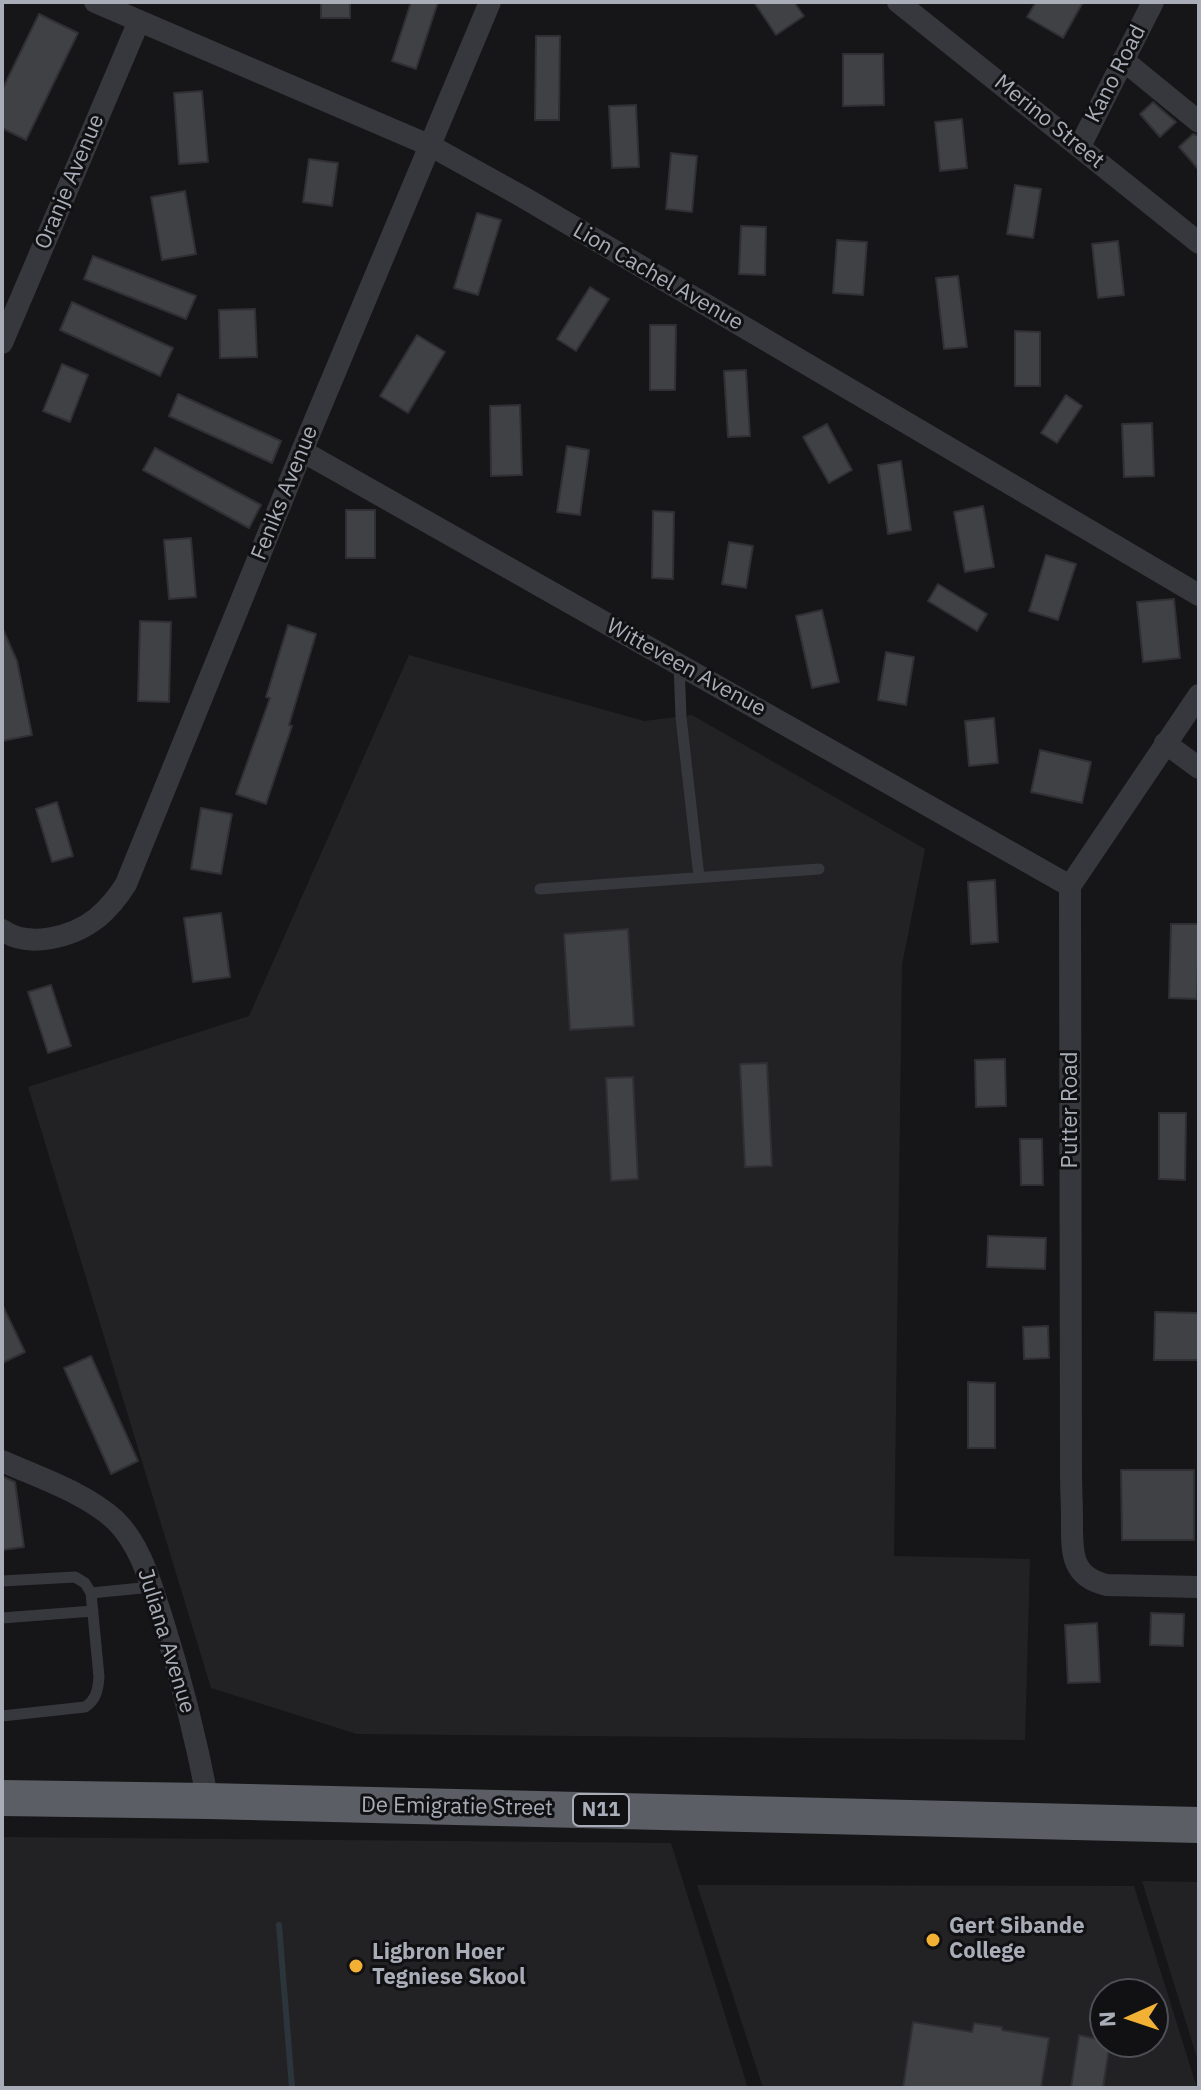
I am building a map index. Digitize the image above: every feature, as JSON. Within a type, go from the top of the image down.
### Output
[{"type":"highway","name":"De Emigratie Street","points":[[2,1798],[1199,1825]]},
{"type":"street","name":"Lion Cachel Avenue","points":[[95,2],[431,146],[523,197],[1199,595]]},
{"type":"street","name":"Feniks Avenue","points":[[2,930],[22,939],[36,940],[67,933],[89,924],[117,898],[126,884],[302,451],[490,2]]},
{"type":"street","name":"Merino Street","points":[[898,2],[1199,243]]},
{"type":"street","name":"Kano Road","points":[[1080,146],[1153,2]]},
{"type":"street","name":"Oranje Avenue","points":[[2,343],[139,21]]},
{"type":"street","points":[[1123,60],[1199,122]]},
{"type":"street","name":"Witteveen Avenue","points":[[302,451],[1070,886]]},
{"type":"street","points":[[1070,886],[1199,695]]},
{"type":"street","points":[[1165,743],[1199,768]]},
{"type":"street","name":"Putter Road","points":[[1070,886],[1072,1544],[1076,1563],[1095,1583],[1199,1587]]},
{"type":"street","name":"Juliana Avenue","points":[[2,1461],[104,1511],[117,1522],[135,1546],[152,1587],[177,1667],[208,1801]]},
{"type":"lane","points":[[679,664],[681,717],[699,877]]},
{"type":"lane","points":[[540,889],[819,869]]},
{"type":"lane","points":[[2,1581],[75,1577],[85,1583],[91,1593],[99,1677],[98,1689],[91,1703],[78,1709],[2,1716]]},
{"type":"lane","points":[[91,1593],[152,1587]]},
{"type":"lane","points":[[2,1618],[93,1611]]},
{"type":"shaded area","points":[[409,655],[644,721],[692,715],[925,849],[902,965],[894,1556],[1030,1559],[1025,1740],[357,1734],[211,1688],[28,1087],[249,1016]]},
{"type":"shaded area","name":"Ligbron Hoer Tegniese Skool","points":[[2,1837],[671,1843],[748,2088],[2,2088]]},
{"type":"shaded area","points":[[1142,1881],[1199,1882],[1199,2064]]},
{"type":"shaded area","name":"Gert Sibande College","points":[[697,1885],[1134,1886],[1163,1978],[1089,1978],[1089,2058],[1169,2058],[1169,1998],[1197,2088],[763,2088]]},
{"type":"building","points":[[321,2],[350,2],[350,18],[321,18]]},
{"type":"building","points":[[411,2],[438,2],[416,69],[392,61]]},
{"type":"building","points":[[754,2],[794,2],[804,16],[776,35]]},
{"type":"building","points":[[1036,2],[1083,2],[1063,38],[1027,17]]},
{"type":"building","points":[[39,14],[78,33],[26,140],[2,128],[2,90]]},
{"type":"building","points":[[536,36],[560,36],[559,120],[535,120]]},
{"type":"building","points":[[843,54],[883,54],[884,105],[843,106]]},
{"type":"building","points":[[202,91],[208,162],[179,164],[174,93]]},
{"type":"building","points":[[1153,102],[1176,122],[1160,137],[1140,114]]},
{"type":"building","points":[[636,105],[639,167],[612,168],[609,106]]},
{"type":"building","points":[[962,119],[967,168],[940,171],[935,122]]},
{"type":"building","points":[[1193,134],[1199,136],[1199,170],[1179,147]]},
{"type":"building","points":[[671,153],[697,156],[692,212],[666,209]]},
{"type":"building","points":[[309,159],[338,163],[332,206],[303,202]]},
{"type":"building","points":[[1015,185],[1041,189],[1033,238],[1007,234]]},
{"type":"building","points":[[185,191],[196,254],[162,260],[151,197]]},
{"type":"building","points":[[477,213],[501,220],[478,295],[454,288]]},
{"type":"building","points":[[741,226],[766,227],[765,275],[739,274]]},
{"type":"building","points":[[837,240],[867,242],[863,295],[833,293]]},
{"type":"building","points":[[1118,241],[1124,295],[1098,298],[1092,244]]},
{"type":"building","points":[[93,256],[196,296],[186,319],[84,279]]},
{"type":"building","points":[[958,276],[967,347],[944,349],[936,278]]},
{"type":"building","points":[[590,287],[609,299],[576,351],[557,339]]},
{"type":"building","points":[[72,302],[173,348],[160,376],[60,330]]},
{"type":"building","points":[[255,309],[257,357],[220,358],[219,310]]},
{"type":"building","points":[[650,325],[676,325],[675,390],[650,390]]},
{"type":"building","points":[[1015,331],[1040,332],[1040,386],[1015,386]]},
{"type":"building","points":[[417,335],[445,352],[408,413],[380,396]]},
{"type":"building","points":[[62,364],[88,375],[70,422],[43,411]]},
{"type":"building","points":[[746,370],[750,436],[728,437],[724,371]]},
{"type":"building","points":[[178,394],[281,441],[272,463],[169,416]]},
{"type":"building","points":[[1066,395],[1082,406],[1057,443],[1041,433]]},
{"type":"building","points":[[520,405],[522,475],[491,476],[490,406]]},
{"type":"building","points":[[1152,423],[1154,476],[1124,477],[1122,424]]},
{"type":"building","points":[[827,424],[852,470],[829,483],[803,437]]},
{"type":"building","points":[[567,446],[589,450],[580,515],[557,512]]},
{"type":"building","points":[[155,448],[261,505],[249,528],[143,470]]},
{"type":"building","points":[[901,461],[911,530],[888,534],[878,465]]},
{"type":"building","points":[[983,506],[994,567],[965,572],[954,512]]},
{"type":"building","points":[[346,510],[375,510],[375,558],[346,558]]},
{"type":"building","points":[[653,511],[674,512],[673,579],[652,578]]},
{"type":"building","points":[[191,538],[196,597],[169,599],[164,540]]},
{"type":"building","points":[[729,542],[753,546],[746,588],[722,584]]},
{"type":"building","points":[[1046,555],[1076,564],[1058,620],[1029,611]]},
{"type":"building","points":[[938,584],[987,614],[977,631],[928,601]]},
{"type":"building","points":[[1174,599],[1180,658],[1143,662],[1137,602]]},
{"type":"building","points":[[822,610],[839,682],[812,688],[796,616]]},
{"type":"building","points":[[140,621],[171,622],[169,702],[138,701]]},
{"type":"building","points":[[288,625],[316,634],[289,725],[292,726],[266,804],[236,794],[270,698],[266,697]]},
{"type":"building","points":[[2,627],[17,661],[32,735],[2,741]]},
{"type":"building","points":[[886,652],[914,657],[906,705],[878,700]]},
{"type":"building","points":[[994,718],[998,763],[969,766],[965,721]]},
{"type":"building","points":[[1040,750],[1091,762],[1082,803],[1031,792]]},
{"type":"building","points":[[57,802],[73,856],[52,862],[36,809]]},
{"type":"building","points":[[201,808],[232,814],[221,874],[191,869]]},
{"type":"building","points":[[995,880],[998,942],[971,944],[968,882]]},
{"type":"building","points":[[221,913],[230,977],[193,982],[184,918]]},
{"type":"building","points":[[1171,924],[1199,924],[1197,999],[1169,998]]},
{"type":"building","points":[[628,929],[634,1026],[570,1030],[564,934]]},
{"type":"building","points":[[51,985],[71,1046],[48,1053],[28,992]]},
{"type":"building","points":[[1005,1059],[1006,1106],[976,1107],[975,1060]]},
{"type":"building","points":[[767,1063],[772,1166],[745,1167],[740,1064]]},
{"type":"building","points":[[633,1077],[638,1179],[611,1181],[606,1078]]},
{"type":"building","points":[[1159,1113],[1186,1113],[1185,1180],[1159,1179]]},
{"type":"building","points":[[1020,1139],[1042,1139],[1043,1185],[1021,1185]]},
{"type":"building","points":[[988,1236],[1046,1238],[1045,1269],[987,1267]]},
{"type":"building","points":[[2,1304],[25,1352],[2,1363]]},
{"type":"building","points":[[1155,1312],[1199,1313],[1199,1360],[1154,1360]]},
{"type":"building","points":[[1048,1326],[1049,1358],[1024,1359],[1023,1327]]},
{"type":"building","points":[[91,1356],[138,1461],[111,1474],[64,1368]]},
{"type":"building","points":[[968,1382],[995,1383],[995,1448],[968,1448]]},
{"type":"building","points":[[1121,1470],[1194,1470],[1194,1540],[1122,1540]]},
{"type":"building","points":[[2,1476],[15,1482],[24,1547],[2,1550]]},
{"type":"building","points":[[1151,1613],[1184,1614],[1183,1646],[1150,1645]]},
{"type":"building","points":[[1097,1623],[1100,1682],[1068,1683],[1065,1625]]},
{"type":"building","points":[[913,2022],[972,2032],[974,2023],[1049,2038],[1041,2088],[903,2088]]},
{"type":"building","points":[[1079,2035],[1089,2037],[1089,2058],[1108,2058],[1103,2088],[1071,2088]]},
{"type":"waterway","points":[[279,1925],[292,2088]]},
{"type":"place","name":"Gert Sibande College","points":[[933,1940]]},
{"type":"place","name":"Ligbron Hoer Tegniese Skool","points":[[356,1966]]}]
